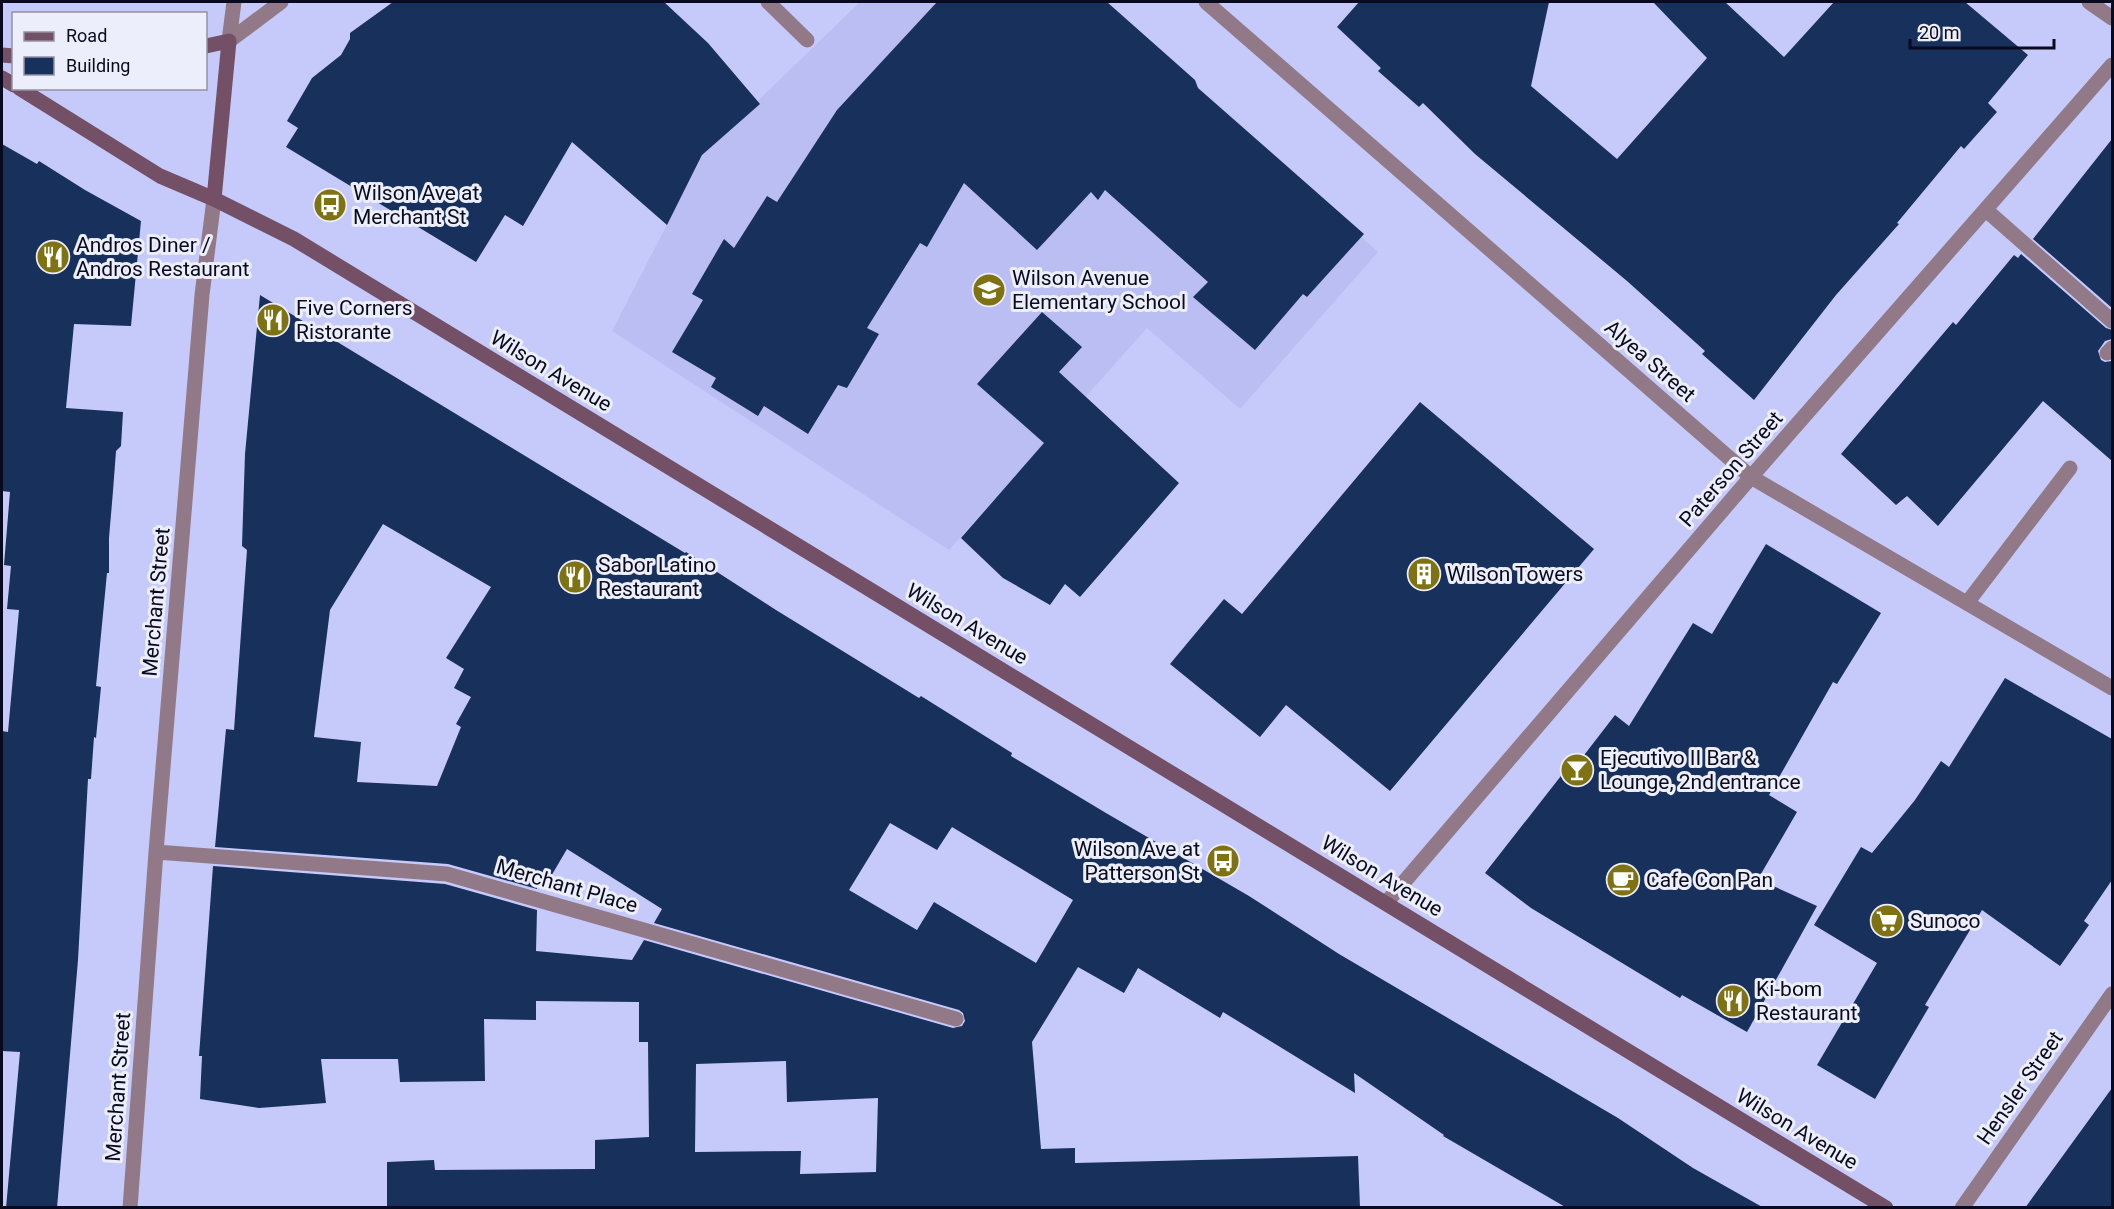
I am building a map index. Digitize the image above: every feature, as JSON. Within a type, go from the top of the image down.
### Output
[{"type":"main road","points":[[207,46],[229,41]]},
{"type":"main road","name":"Merchant Street","points":[[214,200],[229,41]]},
{"type":"main road","name":"Wilson Avenue","points":[[22,90],[160,176],[294,239],[1886,1208]]},
{"type":"street","name":"Merchant Street","points":[[229,41],[234,2]]},
{"type":"street","points":[[229,41],[281,2]]},
{"type":"street","points":[[768,2],[807,40]]},
{"type":"street","name":"Alyea Street","points":[[1206,2],[1751,477],[2112,688]]},
{"type":"street","points":[[2089,2],[2112,18]]},
{"type":"street","name":"Paterson Street","points":[[1386,903],[1751,477],[2112,65]]},
{"type":"street","name":"Merchant Street","points":[[130,1208],[156,852],[202,295],[214,200]]},
{"type":"street","points":[[1986,210],[2112,321]]},
{"type":"street","points":[[1966,603],[2070,468]]},
{"type":"street","name":"Merchant Place","points":[[156,852],[447,874],[956,1019]]},
{"type":"street","name":"Hensler Street","points":[[1962,1208],[2112,994]]},
{"type":"shaded area","name":"Wilson Avenue Elementary School","points":[[860,2],[1104,2],[1378,252],[1240,409],[1147,328],[949,550],[612,331],[704,153]]},
{"type":"building","points":[[393,2],[664,2],[708,43],[760,104],[702,155],[667,225],[572,142],[523,226],[505,215],[476,262],[286,147],[298,128],[287,121],[312,78],[341,55],[350,39],[350,33]]},
{"type":"building","points":[[937,2],[1107,2],[1195,80],[1198,88],[1364,234],[1307,297],[1303,294],[1255,350],[1193,297],[1208,282],[1105,190],[1098,200],[1091,192],[1037,250],[964,183],[927,247],[920,243],[867,328],[879,334],[847,388],[838,385],[808,434],[764,406],[758,416],[711,387],[716,378],[672,352],[703,300],[692,294],[724,239],[734,248],[767,196],[777,202],[837,110]]},
{"type":"building","points":[[1359,2],[1549,2],[1531,86],[1617,159],[1707,58],[1653,2],[1725,2],[1784,57],[1834,2],[1965,2],[2028,55],[1988,103],[1997,112],[1964,149],[1961,146],[1897,223],[1899,224],[1836,295],[1754,400],[1702,354],[1705,351],[1627,281],[1475,154],[1423,103],[1419,107],[1378,71],[1381,68],[1337,27]]},
{"type":"building","points":[[2112,139],[2112,308],[2033,239]]},
{"type":"building","points":[[2,144],[37,164],[39,161],[141,221],[131,326],[74,324],[66,408],[123,412],[121,446],[116,451],[109,538],[109,573],[107,573],[96,686],[101,687],[91,779],[88,779],[78,960],[57,1208],[6,1208],[20,1052],[2,1051],[2,731],[8,732],[19,610],[7,609],[11,566],[4,565],[10,492],[2,491]]},
{"type":"building","points":[[2021,254],[2106,328],[2112,330],[2112,339],[2105,341],[2098,351],[2101,360],[2112,361],[2112,461],[2043,401],[1938,526],[1907,496],[1896,505],[1841,454],[1953,322],[1956,325],[2014,255],[2018,258]]},
{"type":"building","points":[[260,295],[686,552],[919,698],[921,696],[1012,753],[1011,756],[1249,896],[1339,954],[1618,1118],[1693,1168],[1764,1208],[1567,1208],[1443,1136],[1354,1073],[1355,1093],[1223,1012],[1220,1018],[1138,968],[1124,993],[1078,967],[1032,1042],[1041,1149],[1075,1148],[1075,1163],[1358,1156],[1360,1208],[387,1208],[387,1162],[434,1160],[435,1170],[595,1169],[595,1140],[649,1137],[648,1042],[639,1042],[639,1002],[536,1001],[536,1020],[484,1019],[485,1081],[400,1082],[398,1059],[321,1059],[326,1103],[259,1108],[200,1099],[202,1056],[199,1056],[213,866],[445,884],[537,910],[536,951],[632,960],[644,940],[953,1028],[962,1026],[965,1021],[963,1013],[959,1010],[654,923],[662,909],[567,849],[550,878],[537,883],[537,889],[448,864],[215,847],[226,729],[234,730],[247,550],[242,546],[245,454]],"holes":[[[383,524],[491,587],[446,658],[464,669],[454,688],[471,697],[456,724],[461,727],[437,786],[357,782],[361,742],[314,737],[330,610]],[[890,823],[937,850],[952,827],[1073,900],[1036,963],[934,902],[917,930],[849,890]],[[786,1061],[787,1102],[878,1098],[876,1172],[800,1174],[801,1151],[695,1152],[696,1064]]]},
{"type":"building","points":[[1042,312],[1082,347],[1059,372],[1179,483],[1080,597],[1065,584],[1050,605],[1003,578],[961,538],[1044,443],[977,384]]},
{"type":"building","name":"Wilson Towers","points":[[1420,402],[1594,549],[1390,791],[1286,705],[1260,737],[1170,664],[1224,599],[1242,614]]},
{"type":"building","points":[[1766,544],[1881,613],[1837,684],[1833,682],[1769,795],[1797,812],[1758,879],[1817,906],[1747,1032],[1682,995],[1680,998],[1531,908],[1485,873],[1564,772],[1568,776],[1615,715],[1629,726],[1693,623],[1712,634]]},
{"type":"building","points":[[2005,678],[2112,739],[2112,880],[2084,921],[2089,925],[2060,966],[1982,910],[1925,1005],[1929,1007],[1875,1099],[1817,1065],[1877,963],[1814,925],[1861,847],[1872,853],[1915,800],[1941,761],[1949,767]]},
{"type":"building","points":[[2112,1088],[2112,1208],[2025,1208]]},
{"type":"place","name":"Wilson Ave at Merchant St","points":[[330,205]]},
{"type":"place","name":"Andros Diner / Andros Restaurant","points":[[53,257]]},
{"type":"place","name":"Wilson Avenue Elementary School","points":[[989,290]]},
{"type":"place","name":"Five Corners Ristorante","points":[[273,320]]},
{"type":"place","name":"Wilson Towers","points":[[1424,574]]},
{"type":"place","name":"Sabor Latino Restaurant","points":[[575,577]]},
{"type":"place","name":"Ejecutivo II Bar & Lounge, 2nd entrance","points":[[1577,770]]},
{"type":"place","name":"Wilson Ave at Patterson St","points":[[1223,861]]},
{"type":"place","name":"Cafe Con Pan","points":[[1623,880]]},
{"type":"place","name":"Sunoco","points":[[1887,921]]},
{"type":"place","name":"Ki-bom Restaurant","points":[[1733,1001]]}]
